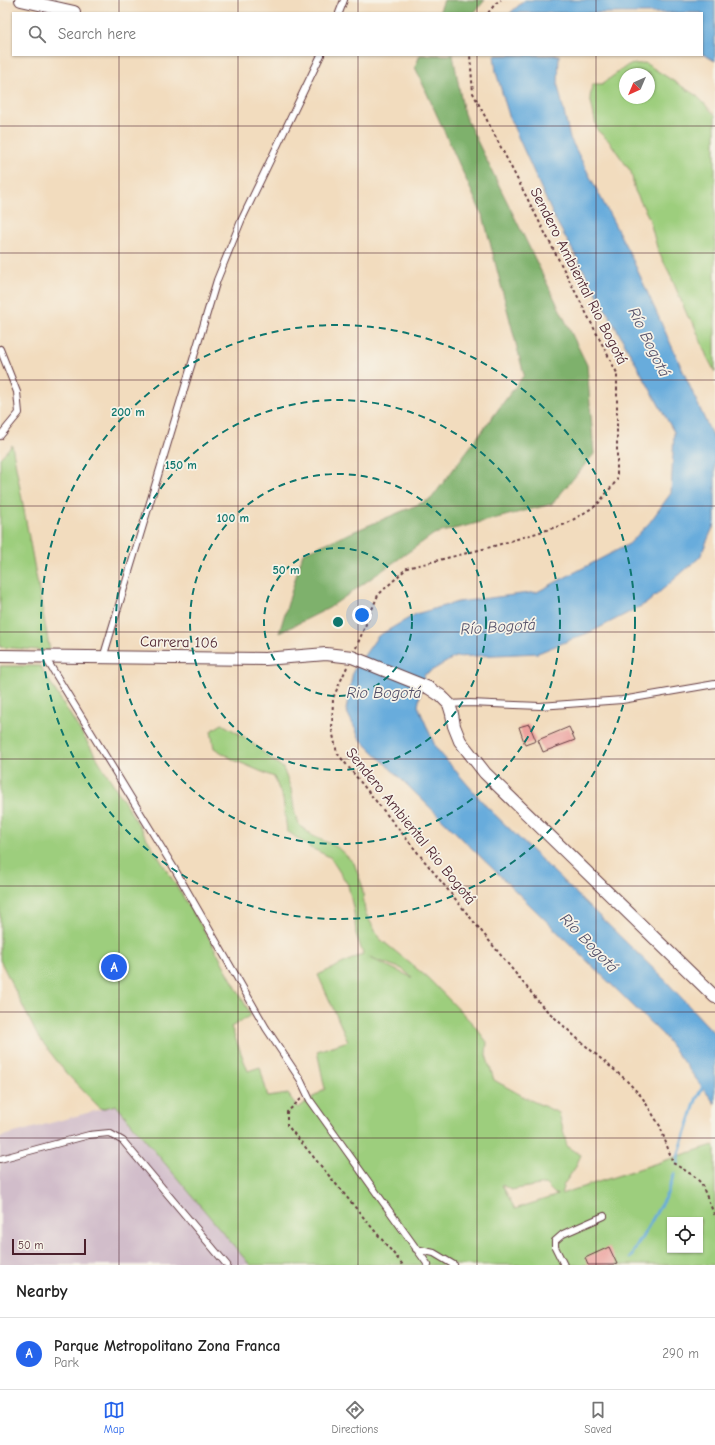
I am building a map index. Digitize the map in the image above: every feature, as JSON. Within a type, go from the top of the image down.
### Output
[{"type":"street","points":[[21,0],[74,12]]},
{"type":"street","name":"Carrera 106","points":[[0,656],[265,659],[326,654],[354,658],[429,688],[441,696],[448,704]]},
{"type":"street","points":[[448,704],[460,741],[485,773],[715,997]]},
{"type":"lane","points":[[338,12],[344,0]]},
{"type":"lane","points":[[103,658],[217,280],[241,221],[321,56]]},
{"type":"lane","points":[[0,349],[17,392],[19,413],[0,436]]},
{"type":"lane","points":[[45,657],[174,868],[266,1028],[300,1079],[310,1100],[428,1265]]},
{"type":"lane","points":[[448,704],[470,703],[540,706],[622,700],[715,684]]},
{"type":"lane","points":[[0,1159],[89,1135],[109,1133],[123,1141],[227,1265]]},
{"type":"lane","points":[[564,1265],[555,1247],[555,1241],[563,1234],[604,1216]]},
{"type":"lane","points":[[416,1249],[434,1253],[454,1265]]},
{"type":"path","points":[[489,12],[496,3],[501,0]]},
{"type":"path","name":"Sendero Ambiental Rio Bogotá","points":[[470,56],[473,93],[617,373],[617,480],[597,505],[566,524],[491,546],[407,568],[378,594],[354,658],[333,698],[332,730],[337,753],[542,1006],[625,1079],[642,1097],[660,1126],[673,1163],[690,1173],[701,1183],[715,1216]]},
{"type":"path","points":[[302,1098],[286,1112],[287,1125],[403,1265]]},
{"type":"shaded area","points":[[116,1105],[250,1265],[0,1265],[0,1137]]},
{"type":"green space","points":[[444,0],[485,0],[475,12],[439,12]]},
{"type":"green space","points":[[420,56],[453,56],[464,114],[587,365],[594,454],[552,504],[434,534],[329,608],[279,633],[303,553],[431,499],[524,375],[484,219],[415,67]]},
{"type":"green space","points":[[645,63],[653,68],[624,68],[628,65]]},
{"type":"green space","points":[[655,69],[697,96],[715,115],[715,372],[707,357],[693,322],[688,317],[669,272],[658,251],[649,218],[635,191],[631,172],[609,141],[597,130],[590,97],[593,84],[602,84],[619,72],[619,104],[655,104]]},
{"type":"green space","points":[[12,445],[50,651],[0,647],[0,458]]},
{"type":"green space","points":[[0,666],[40,666],[210,940],[251,1015],[231,1027],[248,1071],[260,1067],[268,1097],[288,1094],[298,1108],[325,1089],[317,1051],[348,1041],[318,975],[363,954],[356,934],[354,912],[348,885],[330,857],[311,848],[287,831],[283,799],[274,777],[234,760],[214,748],[211,731],[222,724],[243,736],[283,768],[291,789],[295,814],[300,826],[313,836],[337,847],[354,863],[362,885],[365,912],[379,938],[428,978],[473,1024],[487,1042],[486,1055],[494,1080],[528,1099],[559,1113],[567,1146],[581,1155],[575,1168],[564,1184],[561,1194],[713,1145],[715,1148],[715,1265],[250,1265],[116,1105],[101,1109],[66,1073],[37,1035],[0,960]],"holes":[[[368,957],[402,969],[412,977]],[[545,1184],[558,1195],[515,1209],[502,1185],[511,1190]]]},
{"type":"water","points":[[525,0],[715,0],[715,61],[703,55],[703,12],[511,12]]},
{"type":"water","name":"Rio Bogotá","points":[[494,56],[559,56],[558,86],[570,138],[631,256],[715,442],[715,523],[700,557],[647,603],[595,630],[538,653],[455,657],[424,675],[418,706],[436,748],[486,806],[664,979],[715,1034],[715,1104],[663,1035],[360,739],[346,710],[353,671],[378,636],[416,614],[458,602],[537,592],[629,544],[650,522],[671,493],[674,432],[554,217],[510,119],[496,72]]},
{"type":"building","points":[[529,724],[536,741],[525,745],[519,727]]},
{"type":"building","points":[[569,727],[575,740],[543,752],[538,740]]},
{"type":"building","points":[[609,1247],[617,1264],[588,1265],[585,1258]]},
{"type":"waterway","points":[[678,1164],[678,1157],[696,1100],[704,1084]]},
{"type":"waterway","points":[[630,1258],[667,1194],[675,1173]]},
{"type":"place","name":"Parque Metropolitano Zona Franca","points":[[114,967]]},
{"type":"water label","name":"Río Bogotá","points":[[649,342]]},
{"type":"water label","name":"Río Bogotá","points":[[498,627]]},
{"type":"water label","name":"Río Bogotá","points":[[589,943]]}]
